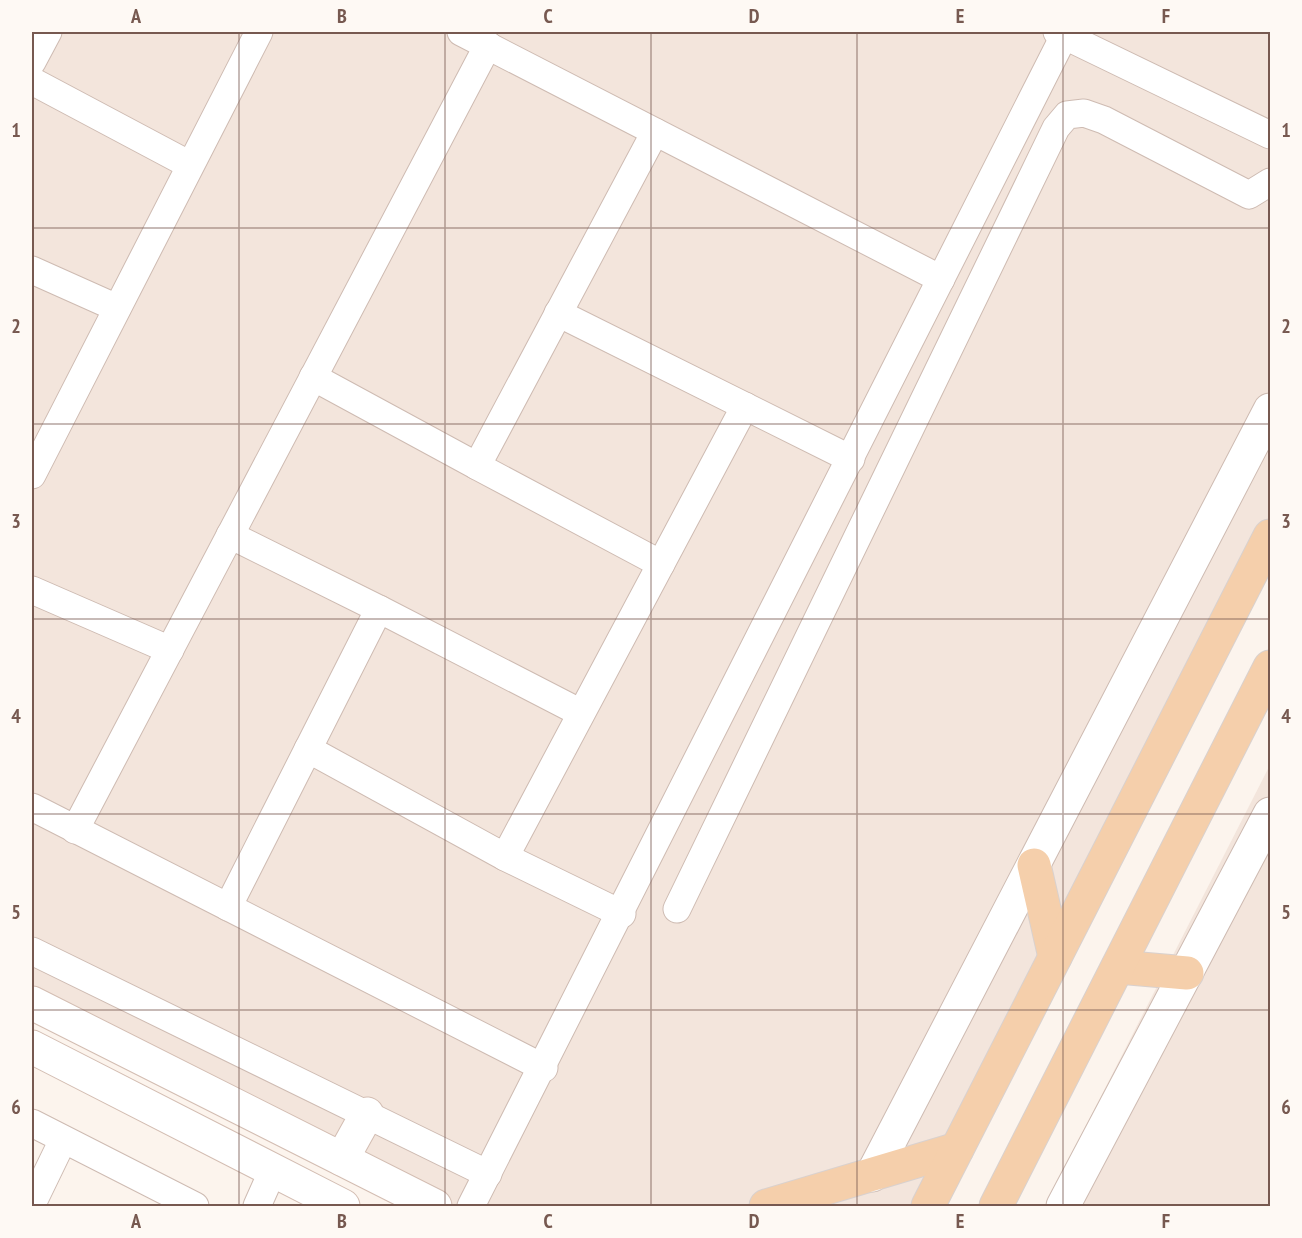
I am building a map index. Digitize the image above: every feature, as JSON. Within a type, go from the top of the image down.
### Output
[{"type":"main road","points":[[928,1206],[1270,536]]},
{"type":"main road","points":[[996,1206],[1270,667]]},
{"type":"main road","points":[[1034,865],[1055,957]]},
{"type":"main road","points":[[1118,967],[1187,973]]},
{"type":"main road","points":[[766,1206],[957,1149]]},
{"type":"street","points":[[32,62],[48,32]]},
{"type":"street","points":[[32,476],[259,32]]},
{"type":"street","points":[[461,32],[942,279]]},
{"type":"street","points":[[471,1206],[622,914],[942,279],[1063,33],[1270,135]]},
{"type":"street","points":[[75,830],[488,45]]},
{"type":"street","points":[[32,81],[190,165]]},
{"type":"street","points":[[676,909],[1056,128],[1067,116],[1084,113],[1104,120],[1249,195],[1270,182]]},
{"type":"street","points":[[477,466],[655,132]]},
{"type":"street","points":[[32,270],[117,308]]},
{"type":"street","points":[[558,313],[851,459]]},
{"type":"street","points":[[313,378],[661,564]]},
{"type":"street","points":[[505,857],[745,406]]},
{"type":"street","points":[[872,1174],[1270,410]]},
{"type":"street","points":[[230,535],[581,713]]},
{"type":"street","points":[[32,590],[170,650]]},
{"type":"street","points":[[228,907],[379,609]]},
{"type":"street","points":[[308,749],[505,857],[622,914]]},
{"type":"street","points":[[32,807],[544,1068]]},
{"type":"street","points":[[674,810],[716,827]]},
{"type":"street","points":[[1063,1206],[1270,814]]},
{"type":"street","points":[[32,951],[488,1174]]},
{"type":"street","points":[[32,1003],[435,1206]]},
{"type":"street","points":[[32,1047],[342,1206]]},
{"type":"street","points":[[342,1159],[367,1114]]},
{"type":"street","points":[[32,1123],[195,1206]]},
{"type":"street","points":[[32,1204],[63,1140]]},
{"type":"street","points":[[257,1206],[273,1170]]},
{"type":"shaded area","points":[[32,32],[1270,32],[1270,529],[926,1206],[419,1206],[32,1011]]},
{"type":"shaded area","points":[[1270,765],[1270,1206],[1045,1206]]}]
